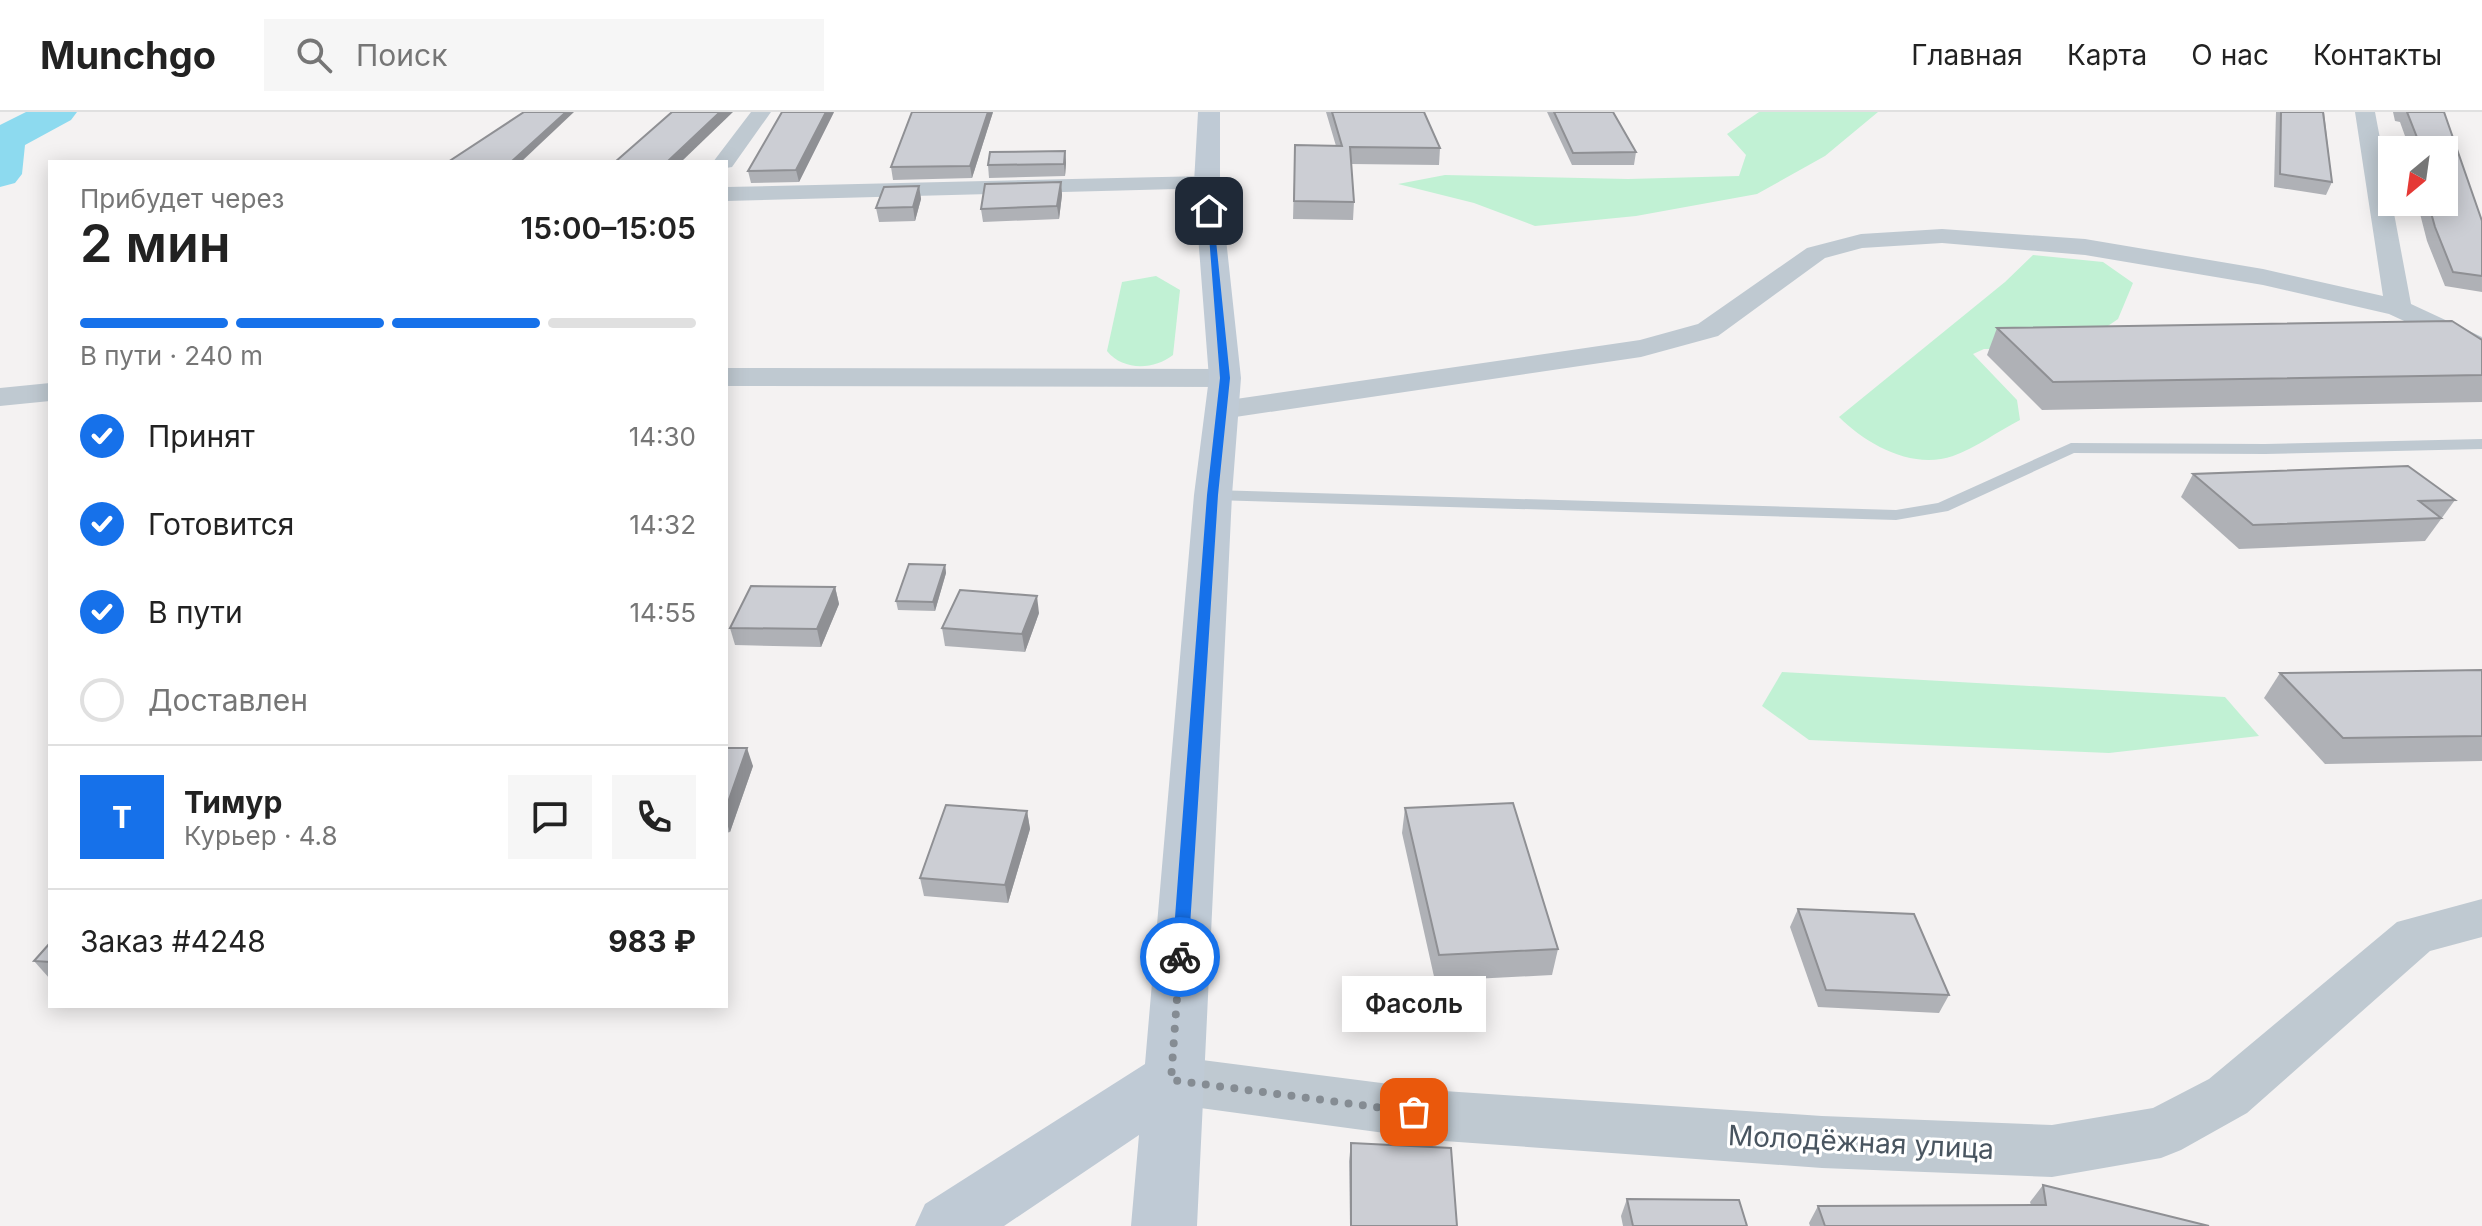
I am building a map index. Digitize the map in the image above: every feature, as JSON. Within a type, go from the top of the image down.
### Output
[{"type":"street","points":[[725,160],[761,112]]},
{"type":"street","points":[[1164,1226],[1171,1080],[1213,495],[1224,394],[1207,183],[1209,112]]},
{"type":"street","points":[[2365,112],[2398,308]]},
{"type":"street","points":[[728,194],[1207,183]]},
{"type":"street","points":[[728,377],[1224,394],[1641,348],[1708,330],[1816,253],[1861,241],[1942,236],[2085,247],[2263,277],[2398,308],[2482,348]]},
{"type":"street","points":[[0,397],[48,392]]},
{"type":"street","name":"Молодёжная улица","points":[[1171,1080],[1444,1116],[1822,1142],[2052,1151],[2161,1132],[2228,1096],[2414,936],[2482,918]]},
{"type":"street","points":[[948,1226],[1171,1080]]},
{"type":"lane","points":[[1213,495],[1896,515],[1942,507],[2071,448],[2265,449],[2482,444]]},
{"type":"green space","points":[[1759,112],[1878,112],[1825,156],[1757,194],[1636,216],[1535,226],[1474,203],[1398,184],[1445,175],[1628,179],[1739,176],[1746,155],[1727,134]]},
{"type":"green space","points":[[2033,255],[2103,262],[2133,283],[2118,319],[2076,348],[1984,349],[1973,354],[2017,400],[2020,420],[1962,453],[1922,460],[1877,445],[1839,417],[2005,282]]},
{"type":"green space","points":[[1156,276],[1180,290],[1173,355],[1148,366],[1121,362],[1107,351],[1122,282]]},
{"type":"green space","points":[[1782,672],[2225,697],[2259,736],[2109,753],[1809,740],[1762,706]]},
{"type":"building","points":[[524,112],[566,112],[513,160],[451,160]]},
{"type":"building","points":[[672,112],[720,112],[669,160],[617,160]]},
{"type":"building","points":[[782,112],[826,112],[796,170],[748,171]]},
{"type":"building","points":[[912,112],[988,112],[970,166],[891,167]]},
{"type":"building","points":[[1332,112],[1424,112],[1440,148],[1350,147],[1354,202],[1294,201],[1295,145],[1342,146]]},
{"type":"building","points":[[1554,112],[1613,112],[1636,152],[1573,153]]},
{"type":"building","points":[[2281,112],[2323,112],[2332,182],[2280,174]]},
{"type":"building","points":[[2407,112],[2444,112],[2452,136],[2416,136]]},
{"type":"building","points":[[1065,151],[1064,164],[988,165],[990,152]]},
{"type":"building","points":[[2458,152],[2482,221],[2482,276],[2453,272],[2432,216],[2458,216]]},
{"type":"building","points":[[1061,182],[1057,206],[981,209],[985,184]]},
{"type":"building","points":[[919,186],[913,207],[876,208],[884,187]]},
{"type":"building","points":[[2452,321],[2482,340],[2482,375],[2053,382],[1997,328]]},
{"type":"building","points":[[2408,466],[2455,500],[2419,501],[2441,518],[2253,525],[2193,474]]},
{"type":"building","points":[[909,564],[945,565],[933,602],[896,601]]},
{"type":"building","points":[[751,586],[835,587],[817,629],[730,628]]},
{"type":"building","points":[[960,590],[1037,596],[1022,634],[942,628]]},
{"type":"building","points":[[2482,670],[2482,736],[2343,738],[2280,673]]},
{"type":"building","points":[[728,748],[747,748],[728,802]]},
{"type":"building","points":[[1513,803],[1558,949],[1439,955],[1405,808]]},
{"type":"building","points":[[946,805],[1027,811],[1005,885],[920,878]]},
{"type":"building","points":[[1798,909],[1914,914],[1949,995],[1826,990]]},
{"type":"building","points":[[48,945],[48,962],[34,961]]},
{"type":"building","points":[[1351,1143],[1451,1148],[1457,1226],[1351,1226]]},
{"type":"building","points":[[2043,1185],[2209,1226],[1825,1226],[1818,1206],[2046,1205]]},
{"type":"building","points":[[1627,1199],[1739,1200],[1747,1226],[1633,1226]]},
{"type":"waterway","points":[[0,174],[5,139],[57,112]]},
{"type":"way so far","points":[[1180,957],[1171,1080],[1414,1112]]},
{"type":"place","name":"Фасоль","points":[[1414,1112]]},
{"type":"route","points":[[1180,957],[1213,495],[1225,378],[1209,211]]}]
